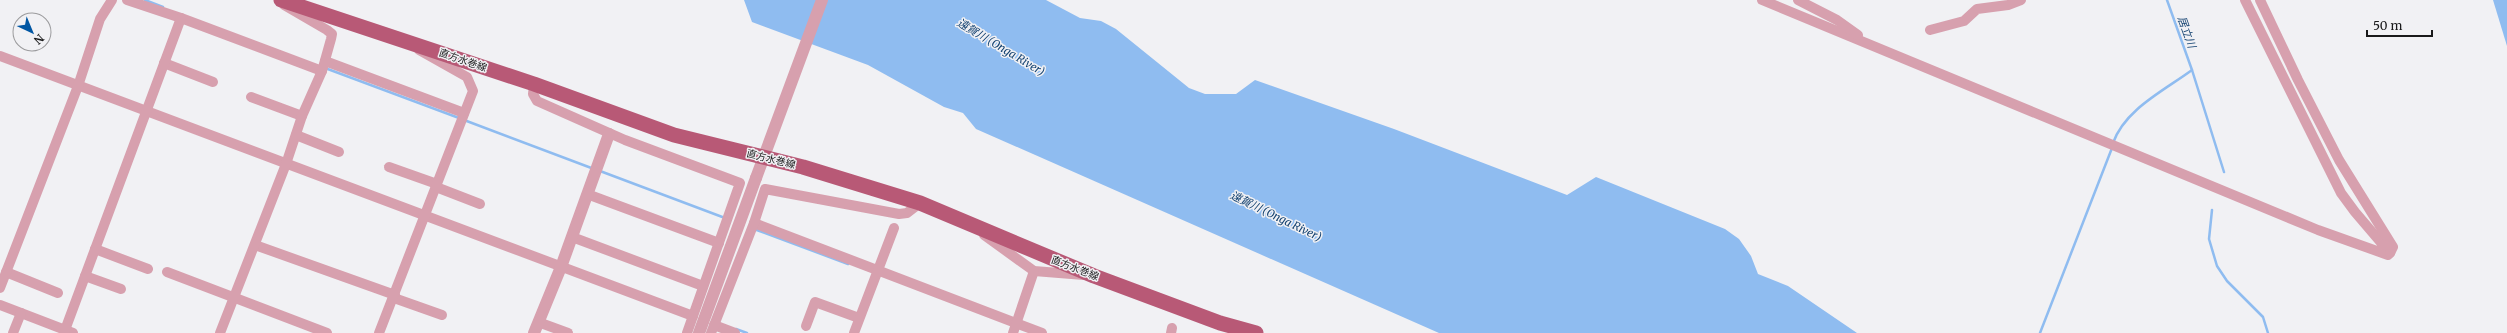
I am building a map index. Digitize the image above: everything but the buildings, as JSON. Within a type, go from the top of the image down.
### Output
[{"type":"main road","name":"直方水巻線","points":[[279,0],[534,84],[674,135],[766,153],[920,203],[1094,276],[1220,323],[1256,333]]},
{"type":"street","points":[[0,288],[79,83],[100,19],[112,0]]},
{"type":"street","points":[[127,0],[323,66],[463,117]]},
{"type":"street","points":[[220,333],[287,162],[302,116],[323,66],[332,34],[295,13],[279,0]]},
{"type":"street","points":[[698,333],[822,0]]},
{"type":"street","points":[[1762,0],[2318,230],[2385,256],[2393,248],[2339,160],[2298,80],[2260,0]]},
{"type":"street","points":[[1798,0],[1837,20],[1868,43]]},
{"type":"street","points":[[1930,30],[1964,21],[1977,9],[2008,5],[2021,0]]},
{"type":"street","points":[[2245,0],[2341,192],[2355,212],[2390,252]]},
{"type":"street","points":[[0,305],[69,332],[85,276],[181,18]]},
{"type":"street","points":[[379,333],[427,214],[436,186],[473,91],[467,78],[426,56],[414,44]]},
{"type":"street","points":[[0,56],[79,83],[694,313]]},
{"type":"street","points":[[164,63],[213,82]]},
{"type":"street","points":[[534,84],[533,94],[537,101],[609,134],[740,183],[687,333]]},
{"type":"street","points":[[251,97],[302,116]]},
{"type":"street","points":[[568,333],[536,328],[562,264],[609,134]]},
{"type":"street","points":[[296,135],[339,152]]},
{"type":"street","points":[[389,167],[480,204]]},
{"type":"street","points":[[735,333],[714,324],[753,226],[765,189],[899,214],[907,213],[920,203]]},
{"type":"street","points":[[587,194],[719,243]]},
{"type":"street","points":[[970,224],[1034,271],[1094,276]]},
{"type":"street","points":[[753,226],[1015,327],[1042,333]]},
{"type":"street","points":[[854,333],[894,228]]},
{"type":"street","points":[[572,236],[704,286]]},
{"type":"street","points":[[255,245],[395,296],[442,315]]},
{"type":"street","points":[[95,249],[148,269]]},
{"type":"street","points":[[1015,327],[1034,271]]},
{"type":"street","points":[[6,272],[58,293]]},
{"type":"street","points":[[167,272],[327,333]]},
{"type":"street","points":[[85,276],[121,290]]},
{"type":"street","points":[[806,326],[815,302],[859,318]]},
{"type":"street","points":[[13,333],[20,313]]},
{"type":"street","points":[[1220,323],[1231,333]]},
{"type":"water","name":"遠賀川 (Onga River)","points":[[744,0],[1046,0],[1080,18],[1101,21],[1116,29],[1189,88],[1205,94],[1236,94],[1255,80],[1394,129],[1567,195],[1596,177],[1725,229],[1739,239],[1751,256],[1758,274],[1788,286],[1857,333],[1439,333],[976,129],[963,113],[944,107],[868,65],[752,22]]},
{"type":"water","points":[[2493,0],[2507,0],[2507,46]]},
{"type":"waterway","points":[[145,0],[163,7]]},
{"type":"waterway","name":"居立川","points":[[2167,0],[2192,70],[2224,172]]},
{"type":"waterway","points":[[325,68],[459,118]]},
{"type":"waterway","points":[[2113,143],[2119,131],[2136,110],[2192,70]]},
{"type":"waterway","points":[[464,120],[594,169]]},
{"type":"waterway","points":[[2040,333],[2112,148]]},
{"type":"waterway","points":[[600,171],[725,218]]},
{"type":"waterway","points":[[2212,210],[2209,239],[2217,266],[2227,281],[2263,317],[2268,333]]},
{"type":"waterway","points":[[754,229],[848,264]]},
{"type":"waterway","points":[[736,329],[747,333]]}]
